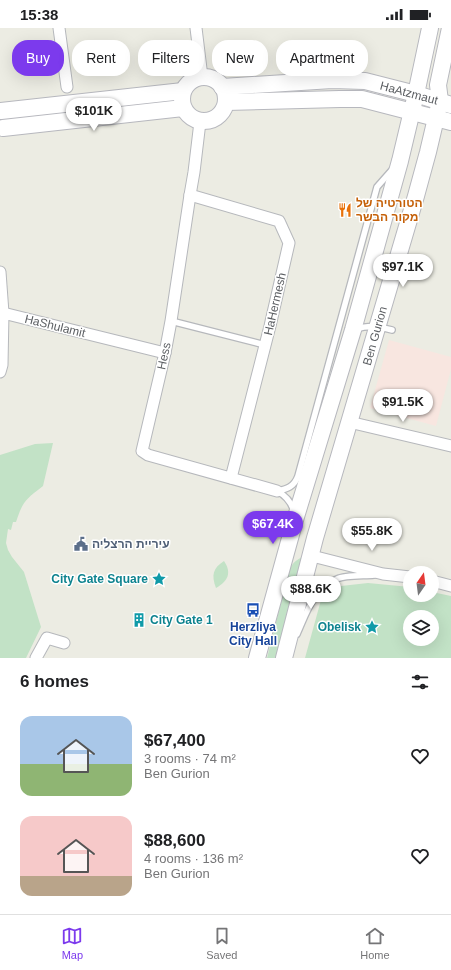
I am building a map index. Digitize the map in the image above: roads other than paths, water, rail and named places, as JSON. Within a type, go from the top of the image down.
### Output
[{"type":"street","points":[[59,28],[67,87]]},
{"type":"street","points":[[196,28],[202,77]]},
{"type":"street","name":"Ben Gurion","points":[[257,658],[294,524],[353,330],[400,161],[430,28]]},
{"type":"street","name":"Ben Gurion","points":[[286,658],[313,548],[349,422],[384,323],[428,152],[435,118],[445,103],[438,85],[450,28]]},
{"type":"street","points":[[202,77],[217,81],[224,94],[225,108],[222,113],[217,118],[206,122],[200,122],[190,117],[181,103],[183,91],[190,81],[202,77]]},
{"type":"street","name":"HaAtzmaut","points":[[224,94],[332,80],[365,81],[445,103]]},
{"type":"street","points":[[183,91],[1,110],[4,118],[1,131],[183,108]]},
{"type":"street","name":"HaAtzmaut","points":[[224,94],[362,99],[451,122]]},
{"type":"street","name":"Hess","points":[[200,122],[194,172],[171,321],[142,451],[148,456],[277,491]]},
{"type":"street","name":"HaHermesh","points":[[190,195],[279,221],[289,243],[232,478]]},
{"type":"street","points":[[0,272],[3,313],[2,366],[0,372]]},
{"type":"street","name":"HaShulamit","points":[[3,313],[165,353]]},
{"type":"street","points":[[349,422],[451,446]]},
{"type":"street","points":[[294,524],[296,541],[313,548],[403,574]]},
{"type":"street","points":[[313,548],[316,557],[383,574],[403,575]]},
{"type":"street","name":"Ben Gurion","points":[[281,570],[289,557],[313,548]]},
{"type":"street","points":[[439,583],[451,586]]},
{"type":"street","points":[[36,658],[47,638],[64,643]]},
{"type":"lane","points":[[277,491],[287,489],[296,481],[298,476],[377,187],[400,161]]},
{"type":"lane","points":[[171,321],[265,345]]},
{"type":"lane","points":[[353,330],[365,326],[384,323]]},
{"type":"lane","points":[[277,491],[284,495],[294,509],[294,524]]},
{"type":"lane","points":[[286,658],[315,595],[324,587],[337,579],[383,574]]},
{"type":"place","name":"הטורטיה של מקור הבשר","points":[[345,210]]},
{"type":"place","name":"עיריית הרצליה","points":[[81,544]]},
{"type":"place","name":"City Gate Square","points":[[159,579]]},
{"type":"place","name":"Herzliya City Hall","points":[[253,610]]},
{"type":"place","name":"City Gate 1","points":[[139,620]]},
{"type":"place","name":"Obelisk","points":[[372,627]]}]
